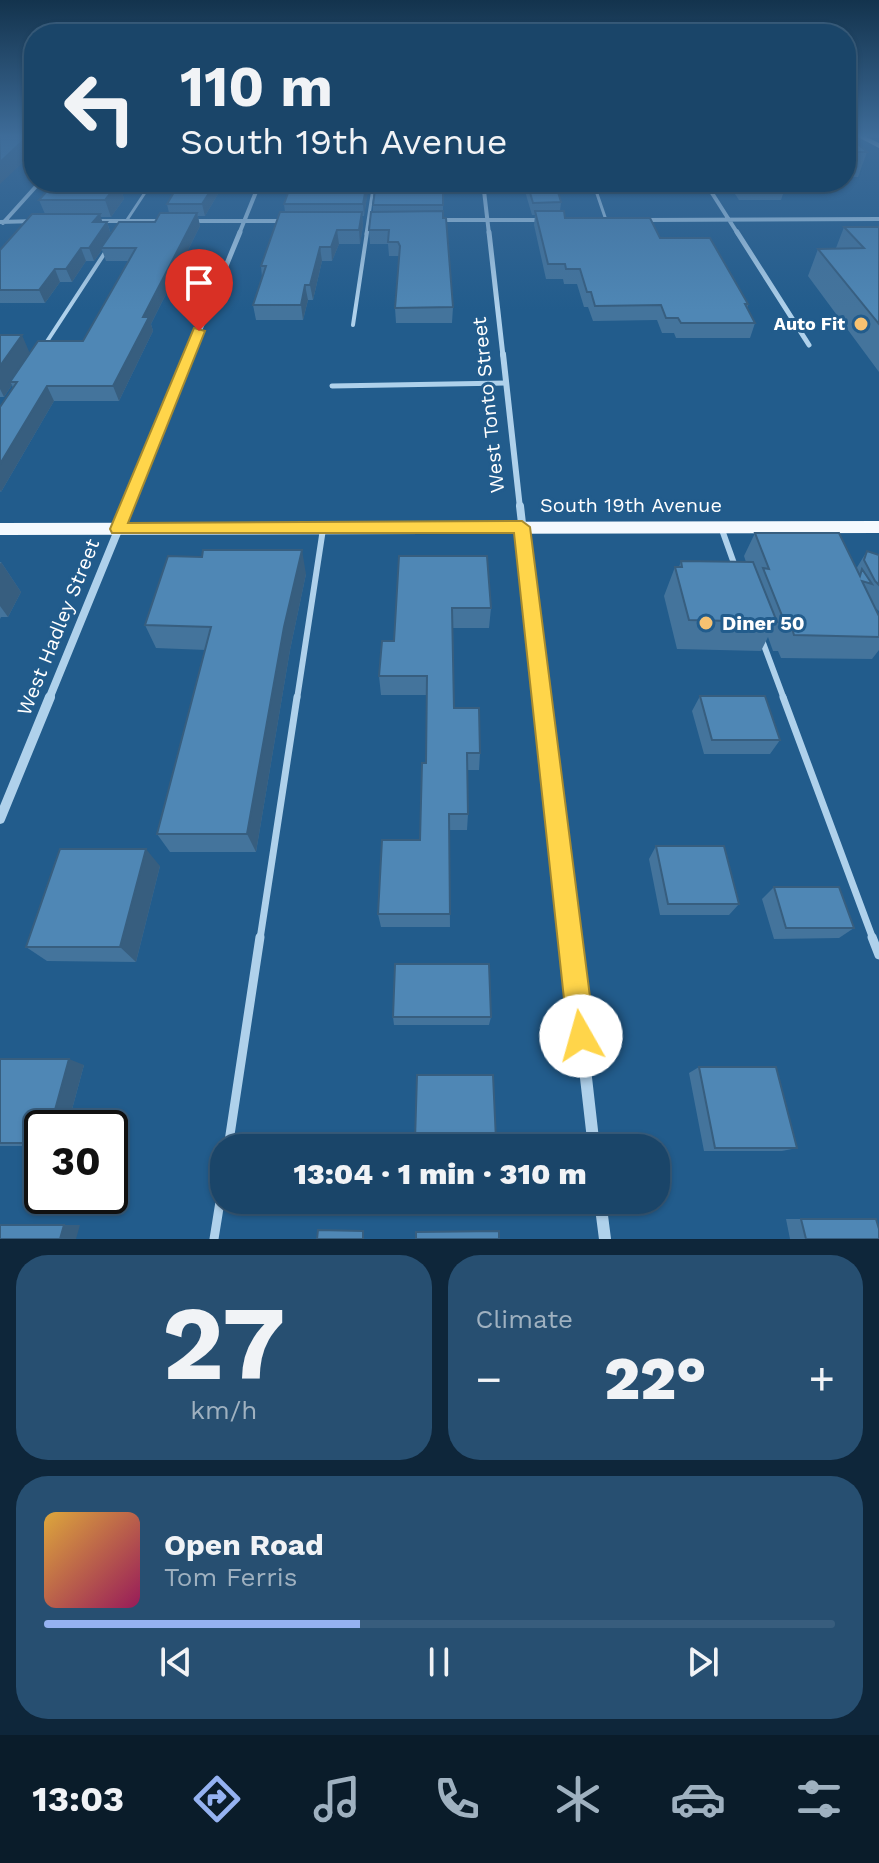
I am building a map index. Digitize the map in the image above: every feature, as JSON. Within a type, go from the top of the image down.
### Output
[{"type":"main road","name":"South 19th Avenue","points":[[0,529],[720,527],[831,533],[879,527]]},
{"type":"street","points":[[1,223],[29,194]]},
{"type":"street","name":"West Hadley Street","points":[[0,819],[255,194]]},
{"type":"street","name":"West Tonto Street","points":[[484,194],[592,1134]]},
{"type":"street","points":[[712,194],[809,345]]},
{"type":"street","points":[[637,220],[879,219]]},
{"type":"street","points":[[353,220],[383,220]]},
{"type":"street","points":[[427,220],[546,220]]},
{"type":"street","points":[[591,220],[606,220]]},
{"type":"street","points":[[1,223],[50,221]]},
{"type":"street","points":[[80,221],[172,221]]},
{"type":"street","points":[[187,221],[292,221]]},
{"type":"street","points":[[602,1214],[605,1239]]},
{"type":"lane","points":[[121,228],[144,194]]},
{"type":"lane","points":[[353,325],[372,194]]},
{"type":"lane","points":[[597,194],[606,220]]},
{"type":"lane","points":[[43,347],[112,241]]},
{"type":"lane","points":[[332,386],[506,383]]},
{"type":"lane","points":[[720,527],[741,582]]},
{"type":"lane","points":[[230,1134],[323,529]]},
{"type":"lane","points":[[757,627],[879,955]]},
{"type":"lane","points":[[214,1239],[218,1214]]},
{"type":"building","points":[[44,194],[110,194],[105,200],[39,200]]},
{"type":"building","points":[[173,194],[208,194],[202,204],[167,204]]},
{"type":"building","points":[[288,194],[365,194],[363,204],[284,204]]},
{"type":"building","points":[[374,194],[443,194],[443,205],[373,205]]},
{"type":"building","points":[[530,194],[559,194],[561,202],[533,203]]},
{"type":"building","points":[[443,211],[453,307],[395,308],[400,246],[398,242],[388,242],[389,230],[369,230],[371,212]]},
{"type":"building","points":[[535,211],[564,211],[565,218],[650,218],[660,238],[710,238],[748,304],[745,304],[755,323],[681,323],[678,318],[666,318],[661,305],[595,306],[580,269],[566,269],[565,264],[548,264]]},
{"type":"building","points":[[280,212],[362,212],[359,230],[337,230],[331,247],[320,247],[310,285],[305,285],[301,305],[253,305],[266,266],[261,266]]},
{"type":"building","points":[[160,213],[197,213],[143,317],[149,317],[113,386],[47,386],[0,464],[0,407],[17,382],[10,382],[38,341],[83,341],[136,248],[101,248],[119,222],[155,222]]},
{"type":"building","points":[[32,214],[100,214],[93,222],[107,222],[89,248],[81,248],[66,269],[55,269],[39,290],[0,290],[0,250]]},
{"type":"building","points":[[844,227],[879,227],[879,324],[818,249],[864,248]]},
{"type":"building","points":[[0,335],[22,335],[0,366]]},
{"type":"building","points":[[755,533],[839,533],[860,576],[862,569],[872,584],[862,581],[879,616],[879,637],[794,635],[792,628],[787,628],[763,568],[769,569]]},
{"type":"building","points":[[203,550],[302,550],[284,627],[247,834],[157,834],[211,627],[145,625],[168,556],[202,557]]},
{"type":"building","points":[[867,551],[879,555],[879,585],[864,560]]},
{"type":"building","points":[[399,556],[487,556],[491,608],[452,608],[454,708],[479,708],[480,753],[467,753],[468,814],[449,814],[450,914],[378,914],[382,840],[420,840],[422,763],[426,763],[427,676],[379,676],[382,641],[394,641]]},
{"type":"building","points":[[681,561],[753,562],[777,622],[689,620],[675,567],[682,567]]},
{"type":"building","points":[[700,696],[765,696],[780,740],[712,740]]},
{"type":"building","points":[[656,846],[724,846],[739,904],[668,904]]},
{"type":"building","points":[[60,849],[146,849],[120,947],[26,947]]},
{"type":"building","points":[[774,887],[839,887],[854,928],[786,928]]},
{"type":"building","points":[[395,964],[489,964],[491,1017],[393,1017]]},
{"type":"building","points":[[0,1059],[69,1059],[55,1110],[24,1110],[24,1143],[0,1143]]},
{"type":"building","points":[[699,1067],[776,1067],[797,1148],[715,1148]]},
{"type":"building","points":[[417,1075],[493,1075],[496,1134],[415,1134]]},
{"type":"building","points":[[801,1219],[876,1219],[879,1239],[806,1239]]},
{"type":"building","points":[[0,1225],[64,1225],[60,1239],[0,1239]]},
{"type":"building","points":[[318,1230],[363,1231],[363,1239],[317,1239]]},
{"type":"building","points":[[499,1231],[499,1239],[416,1239],[416,1232]]},
{"type":"place","name":"Auto Fit","points":[[861,324]]},
{"type":"place","name":"Diner 50","points":[[706,623]]},
{"type":"route","points":[[199,331],[118,529],[522,527],[581,1036]]}]
